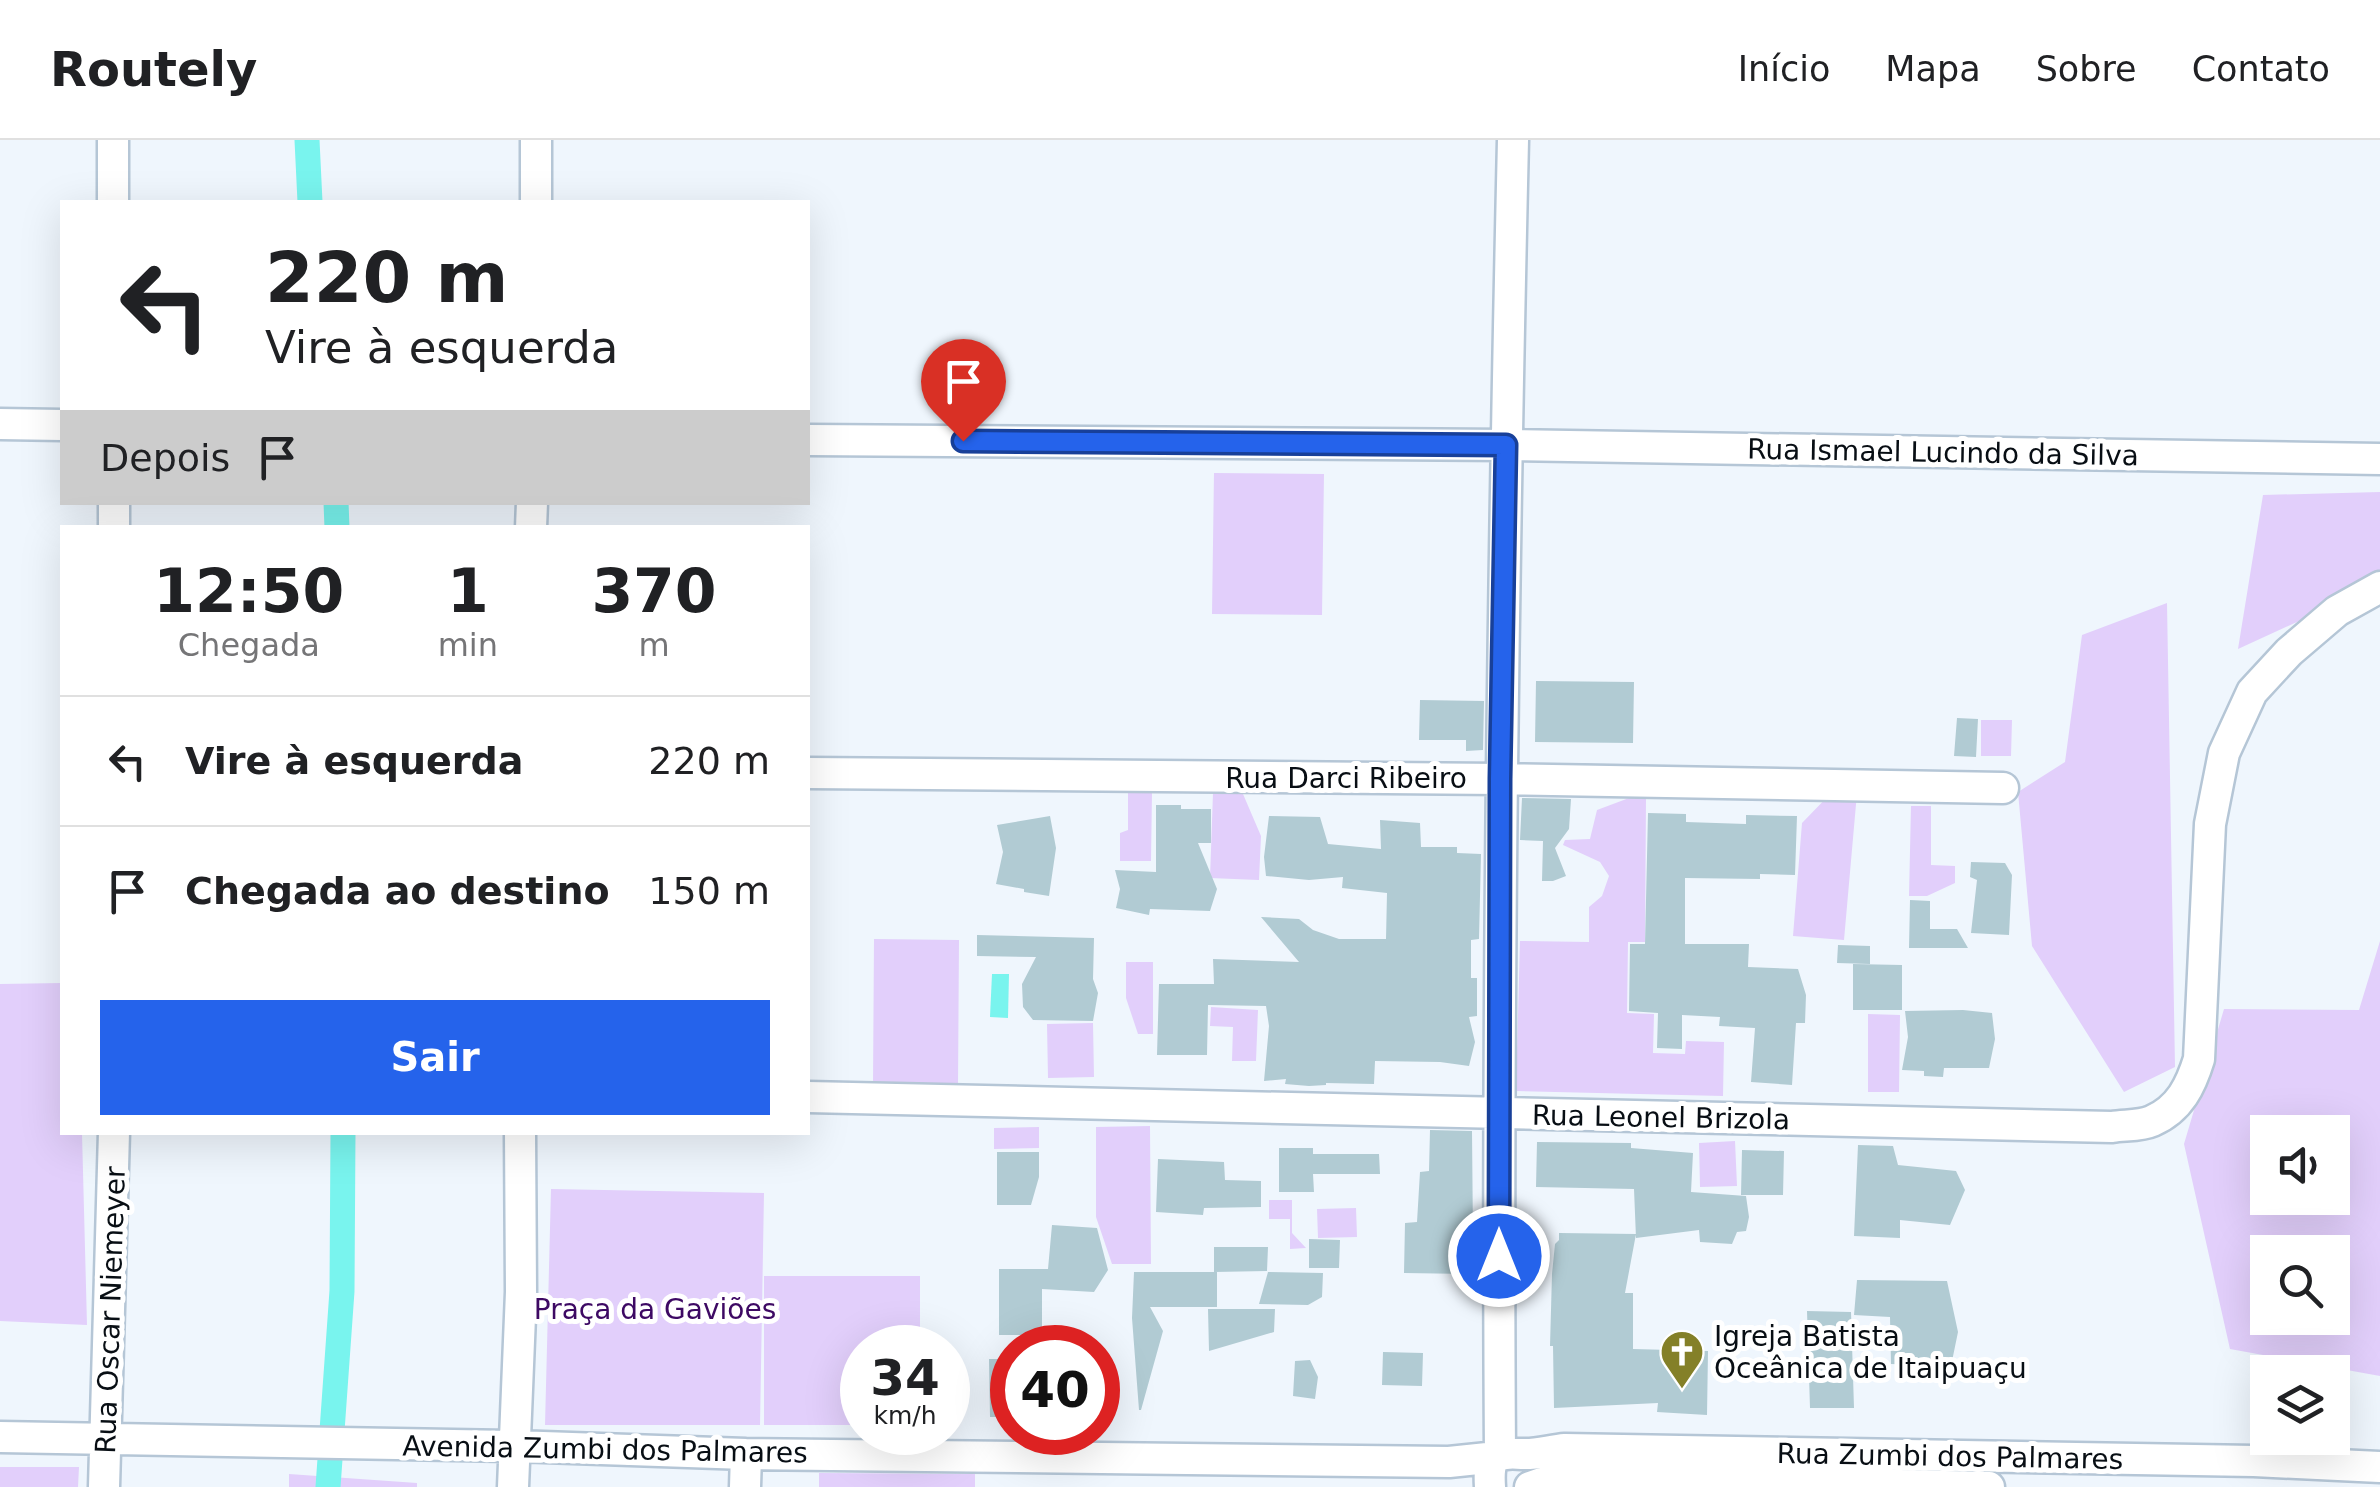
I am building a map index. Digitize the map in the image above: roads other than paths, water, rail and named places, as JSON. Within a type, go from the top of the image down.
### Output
[{"type":"street","points":[[114,140],[114,200]]},
{"type":"street","points":[[536,140],[536,200]]},
{"type":"street","points":[[1514,140],[1500,779],[1497,1471],[1528,1460],[1532,1469],[1529,1487]]},
{"type":"street","points":[[0,424],[60,426]]},
{"type":"street","name":"Rua Ismael Lucindo da Silva","points":[[810,440],[2380,458]]},
{"type":"street","name":"Rua Leonel Brizola","points":[[810,1097],[2112,1127],[2151,1122],[2176,1105],[2190,1086],[2199,1058],[2210,824],[2224,753],[2252,692],[2337,611],[2380,586]]},
{"type":"street","name":"Rua Darci Ribeiro","points":[[810,773],[2004,788]]},
{"type":"street","name":"Rua Oscar Niemeyer","points":[[104,1487],[114,1135]]},
{"type":"street","points":[[513,1487],[521,1292],[520,1135]]},
{"type":"street","name":"Avenida Zumbi dos Palmares","points":[[0,1437],[746,1454],[1449,1462],[1497,1471]]},
{"type":"street","name":"Rua Zumbi dos Palmares","points":[[1497,1471],[1586,1449],[2380,1467]]},
{"type":"street","points":[[745,1487],[746,1454]]},
{"type":"street","name":"Rua Zumbi dos Palmares","points":[[1529,1487],[1581,1476],[1989,1487]]},
{"type":"water","points":[[992,974],[1009,974],[1008,1018],[990,1017]]},
{"type":"waterway","points":[[307,140],[310,200]]},
{"type":"waterway","points":[[336,505],[337,525]]},
{"type":"waterway","points":[[328,1487],[342,1291],[343,1135]]},
{"type":"place","name":"Igreja Batista Oceânica de Itaipuaçu","points":[[1682,1390]]},
{"type":"park label","name":"Praça da Gaviões","points":[[655,1309]]}]
